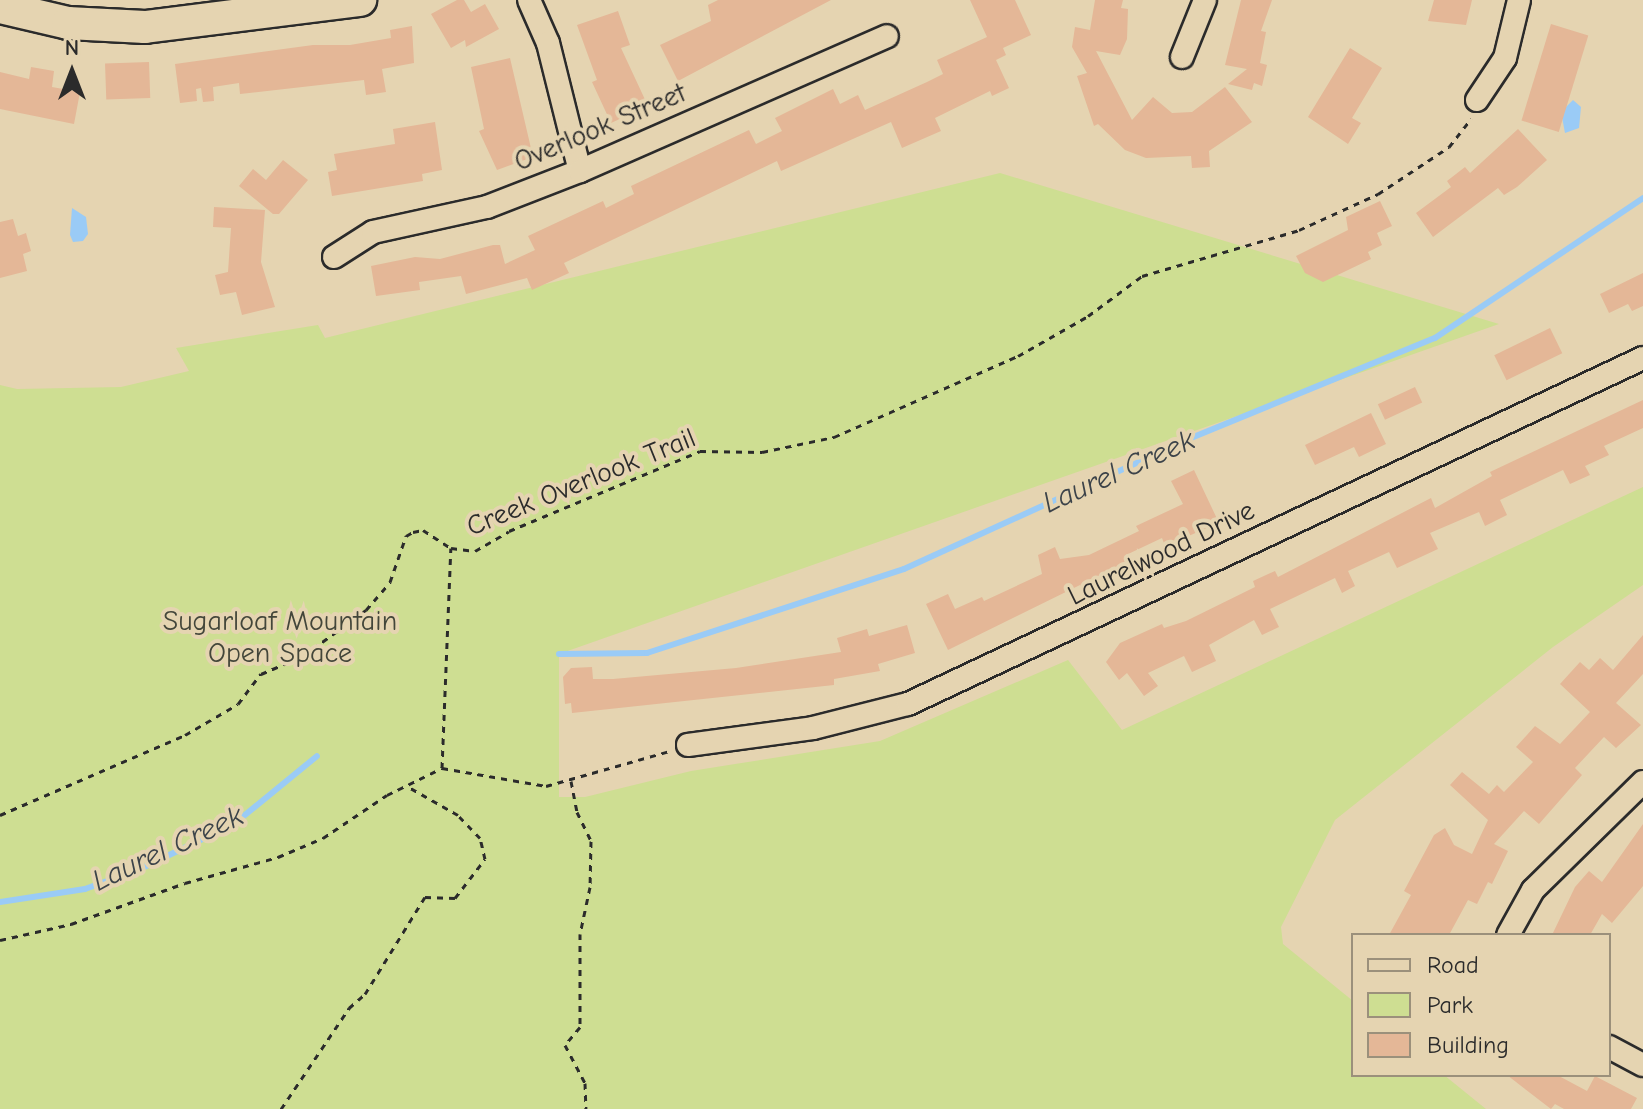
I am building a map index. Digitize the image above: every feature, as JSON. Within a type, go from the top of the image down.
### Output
[{"type":"main road","points":[[0,7],[68,23],[145,27],[360,0]]},
{"type":"street","points":[[529,0],[548,43],[580,171]]},
{"type":"street","points":[[1182,57],[1205,0]]},
{"type":"street","points":[[1477,100],[1505,58],[1519,0]]},
{"type":"street","name":"Overlook Street","points":[[334,257],[373,232],[487,207],[580,171],[887,36]]},
{"type":"street","name":"Laurelwood Drive","points":[[688,745],[813,728],[908,704],[1643,358]]},
{"type":"street","points":[[1509,933],[1533,890],[1643,782]]},
{"type":"street","points":[[1611,1048],[1643,1065]]},
{"type":"path","name":"Creek Overlook Trail","points":[[0,815],[185,735],[238,704],[261,674],[303,656],[366,610],[390,582],[406,536],[413,532],[423,530],[451,548],[475,551],[700,451],[801,448],[887,416],[1018,356],[1088,316],[1142,276],[1299,230],[1378,194],[1449,147],[1470,123],[1477,100]]},
{"type":"path","points":[[442,768],[451,548]]},
{"type":"path","points":[[0,940],[71,924],[185,883],[278,857],[323,838],[406,785],[442,768],[534,786],[571,781],[688,745]]},
{"type":"path","points":[[571,781],[577,812],[591,841],[590,887],[580,934],[580,1027],[565,1045],[585,1083],[586,1109]]},
{"type":"path","points":[[281,1109],[349,1008],[365,994],[425,897],[455,898],[485,859],[480,838],[458,815],[406,785]]},
{"type":"green space","name":"Sugarloaf Mountain Open Space","points":[[1000,173],[1499,324],[559,654],[559,797],[585,797],[691,771],[880,741],[1068,660],[1122,730],[1643,487],[1643,585],[1553,647],[1335,820],[1281,927],[1283,944],[1351,999],[1351,1077],[1446,1077],[1486,1109],[0,1109],[0,385],[17,389],[121,387],[189,371],[176,348],[318,325],[325,338]]},
{"type":"water","points":[[1573,100],[1581,107],[1579,128],[1565,133],[1561,112]]},
{"type":"water","points":[[72,208],[86,217],[88,234],[83,241],[73,242],[70,235]]},
{"type":"building","points":[[457,0],[464,0],[471,12],[485,4],[499,29],[466,47],[465,40],[451,48],[431,14]]},
{"type":"building","points":[[718,0],[831,0],[678,81],[660,45],[711,21],[708,5]]},
{"type":"building","points":[[970,0],[1015,0],[1031,35],[1003,48],[1006,55],[996,60],[1009,88],[992,96],[990,91],[935,118],[941,131],[902,148],[891,122],[781,171],[777,161],[564,263],[569,273],[532,290],[527,278],[466,294],[461,276],[419,282],[420,290],[376,296],[371,266],[415,257],[440,259],[493,245],[500,245],[505,264],[535,250],[528,236],[603,201],[606,208],[634,194],[631,186],[749,130],[756,144],[782,131],[775,118],[833,89],[840,104],[858,95],[865,110],[927,82],[943,74],[937,60],[987,37]]},
{"type":"building","points":[[1095,0],[1123,0],[1121,8],[1128,9],[1127,39],[1120,55],[1096,51],[1132,120],[1153,97],[1172,113],[1192,112],[1225,87],[1252,122],[1209,151],[1210,167],[1192,168],[1191,156],[1146,158],[1125,150],[1098,124],[1094,126],[1077,76],[1087,73],[1072,47],[1075,27],[1090,30]]},
{"type":"building","points":[[1241,0],[1272,0],[1261,31],[1266,32],[1260,63],[1267,65],[1262,86],[1254,83],[1252,90],[1228,84],[1247,69],[1225,65]]},
{"type":"building","points":[[1434,0],[1472,0],[1466,25],[1428,21]]},
{"type":"building","points":[[618,11],[630,45],[621,48],[648,106],[611,123],[592,82],[597,80],[577,25]]},
{"type":"building","points":[[1551,24],[1588,35],[1559,132],[1521,121]]},
{"type":"building","points":[[412,26],[414,63],[382,69],[386,92],[366,95],[364,80],[240,94],[239,83],[213,87],[214,101],[203,102],[201,88],[196,89],[197,101],[180,103],[175,64],[313,45],[350,45],[391,38],[390,30]]},
{"type":"building","points":[[1350,48],[1382,68],[1352,118],[1361,123],[1348,144],[1308,117]]},
{"type":"building","points":[[510,58],[533,157],[497,170],[479,131],[484,129],[471,67]]},
{"type":"building","points":[[149,62],[150,98],[106,100],[105,64]]},
{"type":"building","points":[[31,67],[54,71],[52,87],[80,92],[74,124],[0,109],[0,72],[29,79]]},
{"type":"building","points":[[435,122],[442,170],[422,174],[423,181],[332,196],[328,172],[337,170],[334,154],[395,144],[393,129]]},
{"type":"building","points":[[1518,129],[1547,160],[1517,187],[1504,195],[1498,188],[1433,237],[1416,213],[1451,187],[1447,181],[1465,167],[1470,173]]},
{"type":"building","points":[[283,160],[308,180],[279,214],[273,214],[239,186],[253,169],[266,180]]},
{"type":"building","points":[[1380,201],[1392,226],[1377,233],[1382,245],[1368,252],[1371,259],[1323,282],[1305,273],[1296,256],[1348,230],[1346,217]]},
{"type":"building","points":[[214,207],[265,210],[261,262],[275,307],[242,315],[236,292],[220,295],[215,275],[228,272],[231,228],[213,227]]},
{"type":"building","points":[[13,219],[18,236],[26,233],[31,251],[23,254],[27,271],[0,278],[0,222]]},
{"type":"building","points":[[1643,273],[1643,306],[1632,311],[1628,304],[1609,313],[1600,294]]},
{"type":"building","points":[[1550,328],[1562,353],[1507,380],[1494,355]]},
{"type":"building","points":[[1415,387],[1422,402],[1385,420],[1378,404]]},
{"type":"building","points":[[1643,400],[1643,428],[1604,446],[1609,455],[1585,466],[1590,475],[1570,484],[1563,470],[1500,500],[1507,515],[1485,526],[1479,512],[1430,533],[1438,549],[1397,568],[1389,552],[1348,571],[1355,586],[1342,593],[1335,578],[1270,609],[1279,627],[1262,635],[1254,620],[1209,645],[1216,661],[1192,672],[1184,656],[1148,673],[1158,686],[1144,696],[1127,673],[1119,680],[1106,662],[1120,643],[1162,624],[1164,628],[1186,621],[1255,587],[1253,581],[1275,571],[1278,577],[1431,498],[1435,508],[1492,476],[1490,472]]},
{"type":"building","points":[[1371,413],[1386,444],[1359,457],[1354,447],[1315,465],[1305,445]]},
{"type":"building","points":[[1194,470],[1219,523],[1165,546],[1162,538],[1126,555],[1129,561],[1094,578],[1096,582],[1082,589],[1080,585],[948,650],[926,604],[948,594],[955,609],[982,597],[984,601],[1042,574],[1038,555],[1055,547],[1060,559],[1089,555],[1139,531],[1136,526],[1183,504],[1171,481]]},
{"type":"building","points":[[907,625],[915,653],[878,664],[880,671],[834,679],[834,685],[572,713],[571,703],[565,704],[563,677],[571,668],[592,667],[593,679],[613,679],[736,668],[841,652],[837,638],[867,629],[869,636]]},
{"type":"building","points":[[1643,635],[1643,674],[1616,703],[1641,725],[1616,748],[1604,737],[1575,768],[1582,775],[1539,824],[1524,811],[1494,844],[1508,851],[1492,884],[1488,882],[1477,904],[1468,900],[1450,933],[1390,933],[1411,895],[1404,891],[1434,835],[1445,828],[1454,845],[1472,854],[1488,820],[1450,785],[1462,772],[1489,794],[1497,785],[1504,792],[1533,762],[1516,747],[1535,726],[1560,744],[1590,712],[1560,684],[1580,662],[1589,670],[1600,658],[1613,670]]},
{"type":"building","points":[[1643,824],[1643,886],[1612,923],[1602,914],[1591,933],[1553,933],[1575,887],[1589,871],[1602,882]]},
{"type":"building","points":[[1510,1077],[1561,1077],[1587,1091],[1597,1077],[1637,1098],[1631,1109],[1564,1109],[1555,1104],[1551,1109]]},
{"type":"waterway","name":"Laurel Creek","points":[[559,654],[647,653],[904,569],[1191,438],[1435,338],[1643,198]]},
{"type":"waterway","name":"Laurel Creek","points":[[0,902],[85,889],[140,869],[234,824],[317,756]]}]
